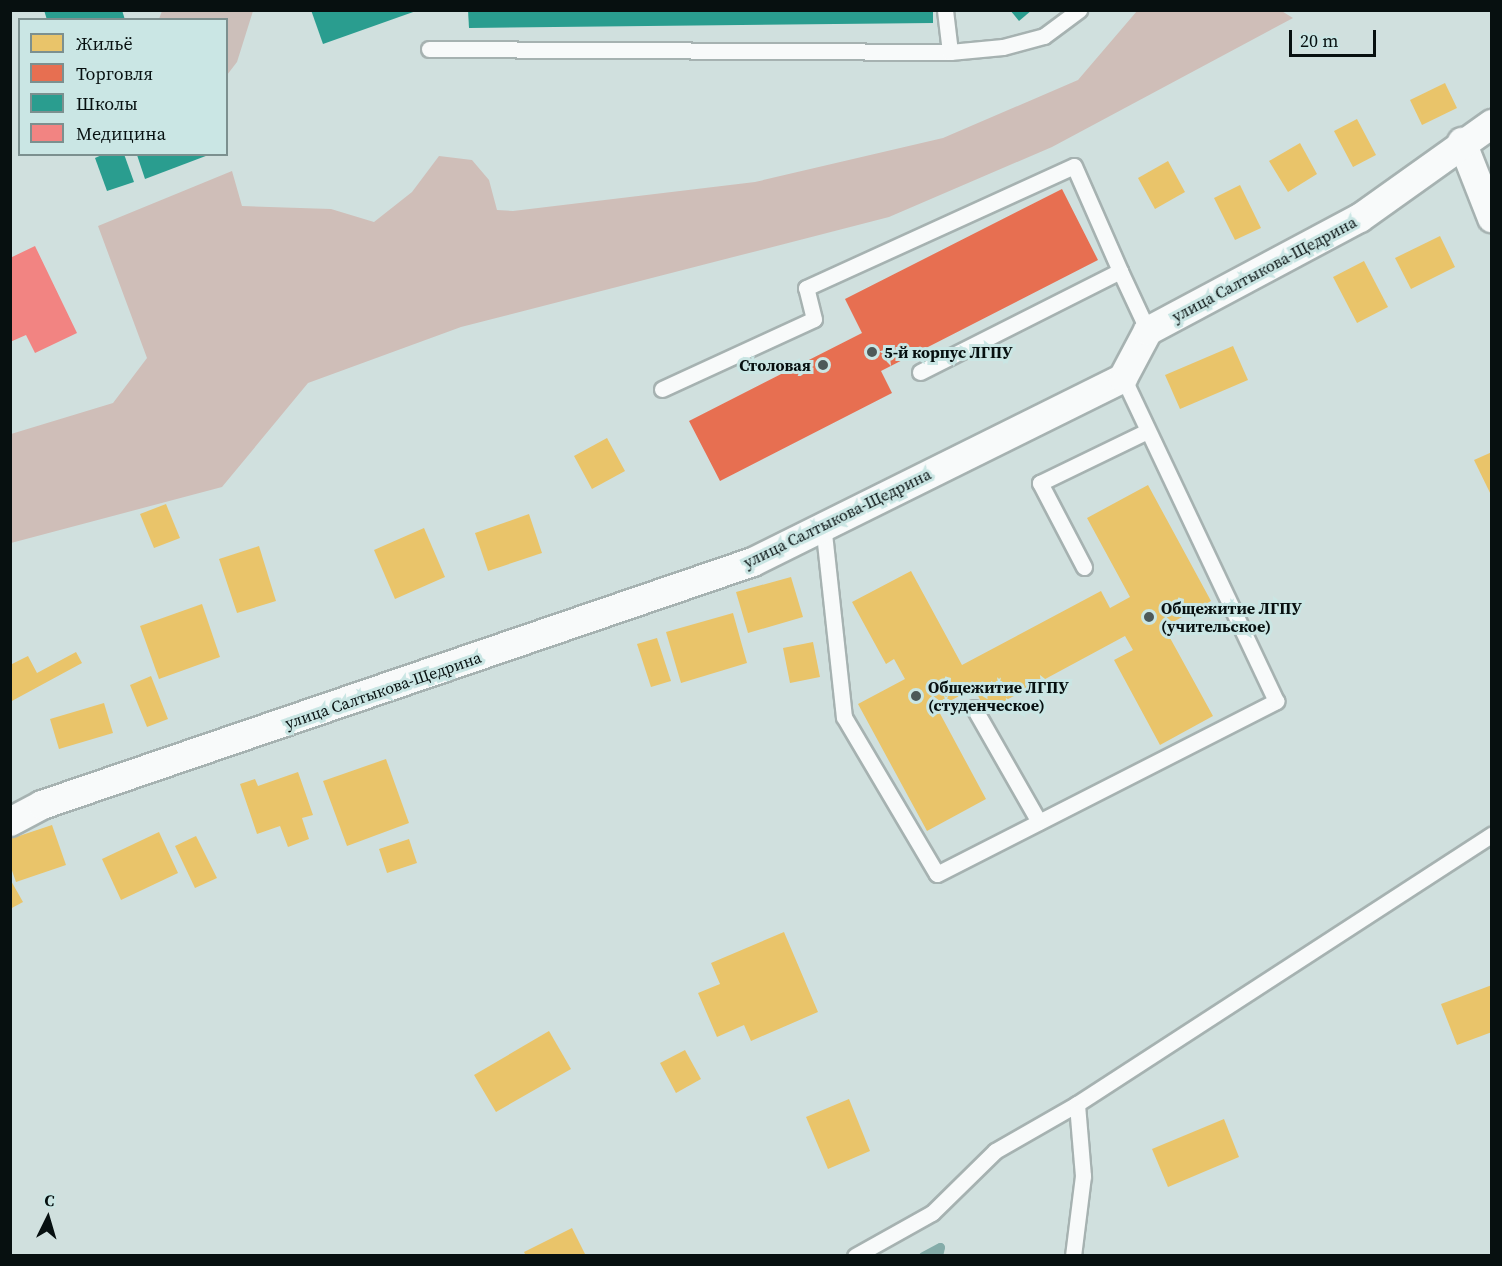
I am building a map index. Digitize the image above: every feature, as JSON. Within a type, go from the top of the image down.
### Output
[{"type":"street","name":"улица Салтыкова-Щедрина","points":[[1148,331],[1360,218],[1462,142],[1491,124]]},
{"type":"street","points":[[1462,142],[1491,218]]},
{"type":"street","points":[[1123,378],[1148,331]]},
{"type":"street","name":"улица Салтыкова-Щедрина","points":[[10,822],[42,805],[753,562],[823,524],[1123,378]]},
{"type":"lane","points":[[945,10],[950,52]]},
{"type":"lane","points":[[429,49],[950,52],[1003,46],[1044,36],[1079,10]]},
{"type":"lane","points":[[662,388],[814,319],[806,288],[1074,166],[1148,331]]},
{"type":"lane","points":[[920,372],[1120,271]]},
{"type":"lane","points":[[823,524],[844,717],[937,874],[1275,701],[1145,432],[1123,378]]},
{"type":"lane","points":[[1084,567],[1040,483],[1145,432]]},
{"type":"lane","points":[[974,708],[1039,822]]},
{"type":"lane","points":[[855,1256],[932,1213],[995,1151],[1077,1104],[1491,835]]},
{"type":"lane","points":[[1073,1256],[1083,1176],[1077,1104]]},
{"type":"shaded area","points":[[1280,10],[1293,18],[1052,147],[889,217],[461,327],[308,383],[222,487],[11,543],[11,434],[113,403],[147,358],[98,226],[232,171],[242,206],[331,209],[374,222],[412,192],[439,156],[472,160],[489,180],[497,210],[513,211],[755,182],[943,138],[1078,80],[1137,11]]},
{"type":"shaded area","points":[[162,11],[253,11],[237,62],[228,74],[228,18],[159,18]]},
{"type":"building: Жильё","points":[[1445,83],[1457,108],[1422,125],[1410,100]]},
{"type":"building: Жильё","points":[[1357,119],[1376,155],[1353,167],[1334,131]]},
{"type":"building: Жильё","points":[[1300,143],[1317,174],[1288,192],[1269,161]]},
{"type":"building: Жильё","points":[[1168,161],[1185,192],[1155,209],[1138,178]]},
{"type":"building: Жильё","points":[[1240,185],[1261,228],[1235,240],[1214,198]]},
{"type":"building: Жильё","points":[[1440,236],[1455,267],[1411,289],[1395,258]]},
{"type":"building: Жильё","points":[[1364,261],[1388,307],[1357,323],[1333,277]]},
{"type":"building: Жильё","points":[[1233,346],[1248,380],[1180,409],[1165,375]]},
{"type":"building: Жильё","points":[[607,438],[625,471],[592,489],[574,456]]},
{"type":"building: Жильё","points":[[1492,452],[1492,497],[1474,460]]},
{"type":"building: Жильё","points":[[1148,485],[1211,601],[1164,627],[1213,716],[1160,745],[1114,660],[1133,650],[1125,636],[986,711],[974,688],[937,708],[986,799],[927,831],[858,704],[905,679],[894,659],[886,664],[852,602],[911,571],[962,665],[1101,591],[1110,608],[1130,597],[1087,518]]},
{"type":"building: Жильё","points":[[166,504],[180,538],[154,548],[140,514]]},
{"type":"building: Жильё","points":[[529,514],[542,553],[488,571],[475,533]]},
{"type":"building: Жильё","points":[[424,528],[445,577],[395,599],[374,550]]},
{"type":"building: Жильё","points":[[259,546],[276,601],[237,613],[219,559]]},
{"type":"building: Жильё","points":[[791,577],[803,617],[748,633],[736,592]]},
{"type":"building: Жильё","points":[[202,604],[220,657],[159,679],[140,626]]},
{"type":"building: Жильё","points":[[733,613],[747,663],[681,683],[666,632]]},
{"type":"building: Жильё","points":[[657,638],[671,681],[651,687],[637,644]]},
{"type":"building: Жильё","points":[[813,642],[820,677],[790,683],[783,648]]},
{"type":"building: Жильё","points":[[76,652],[82,663],[10,702],[10,665],[28,656],[37,673]]},
{"type":"building: Жильё","points":[[151,676],[168,719],[147,727],[130,685]]},
{"type":"building: Жильё","points":[[104,703],[113,733],[59,749],[50,719]]},
{"type":"building: Жильё","points":[[386,759],[409,823],[347,846],[323,781]]},
{"type":"building: Жильё","points":[[298,772],[313,815],[302,818],[309,839],[288,847],[280,826],[257,834],[240,784],[255,779],[258,786]]},
{"type":"building: Жильё","points":[[52,825],[66,865],[16,882],[10,865],[10,839]]},
{"type":"building: Жильё","points":[[159,832],[178,873],[121,900],[102,859]]},
{"type":"building: Жильё","points":[[196,836],[217,878],[195,888],[175,846]]},
{"type":"building: Жильё","points":[[409,839],[417,863],[387,873],[379,849]]},
{"type":"building: Жильё","points":[[10,879],[23,902],[10,909]]},
{"type":"building: Жильё","points":[[784,932],[818,1012],[751,1041],[744,1025],[717,1037],[698,993],[720,984],[711,963]]},
{"type":"building: Жильё","points":[[1492,985],[1492,1032],[1457,1045],[1441,1004]]},
{"type":"building: Жильё","points":[[549,1031],[571,1069],[496,1112],[474,1075]]},
{"type":"building: Жильё","points":[[685,1050],[701,1079],[676,1093],[660,1063]]},
{"type":"building: Жильё","points":[[849,1099],[870,1151],[828,1169],[806,1117]]},
{"type":"building: Жильё","points":[[1224,1119],[1239,1157],[1168,1187],[1152,1149]]},
{"type":"building: Жильё","points":[[572,1228],[586,1256],[526,1256],[524,1252]]},
{"type":"building: Торговля","name":"5-й корпус ЛГПУ","points":[[1062,189],[1098,260],[881,371],[892,393],[720,481],[689,421],[862,333],[845,299]]},
{"type":"building: Школы","points":[[44,10],[122,10],[124,18],[46,18]]},
{"type":"building: Школы","points":[[311,10],[416,10],[416,11],[323,44]]},
{"type":"building: Школы","points":[[468,10],[933,10],[933,23],[469,28]]},
{"type":"building: Школы","points":[[1010,10],[1032,10],[1019,21]]},
{"type":"building: Школы","points":[[125,156],[134,182],[107,191],[95,158]]},
{"type":"building: Школы","points":[[137,156],[206,156],[145,179]]},
{"type":"building: Медицина","points":[[35,246],[77,333],[35,353],[26,335],[10,342],[10,258]]},
{"type":"waterway","points":[[923,1256],[940,1247],[938,1256]]},
{"type":"place","name":"5-й корпус ЛГПУ","points":[[872,352]]},
{"type":"place","name":"Столовая","points":[[823,365]]},
{"type":"place","name":"Общежитие ЛГПУ (учительское)","points":[[1149,617]]},
{"type":"place","name":"Общежитие ЛГПУ (студенческое)","points":[[916,696]]}]
